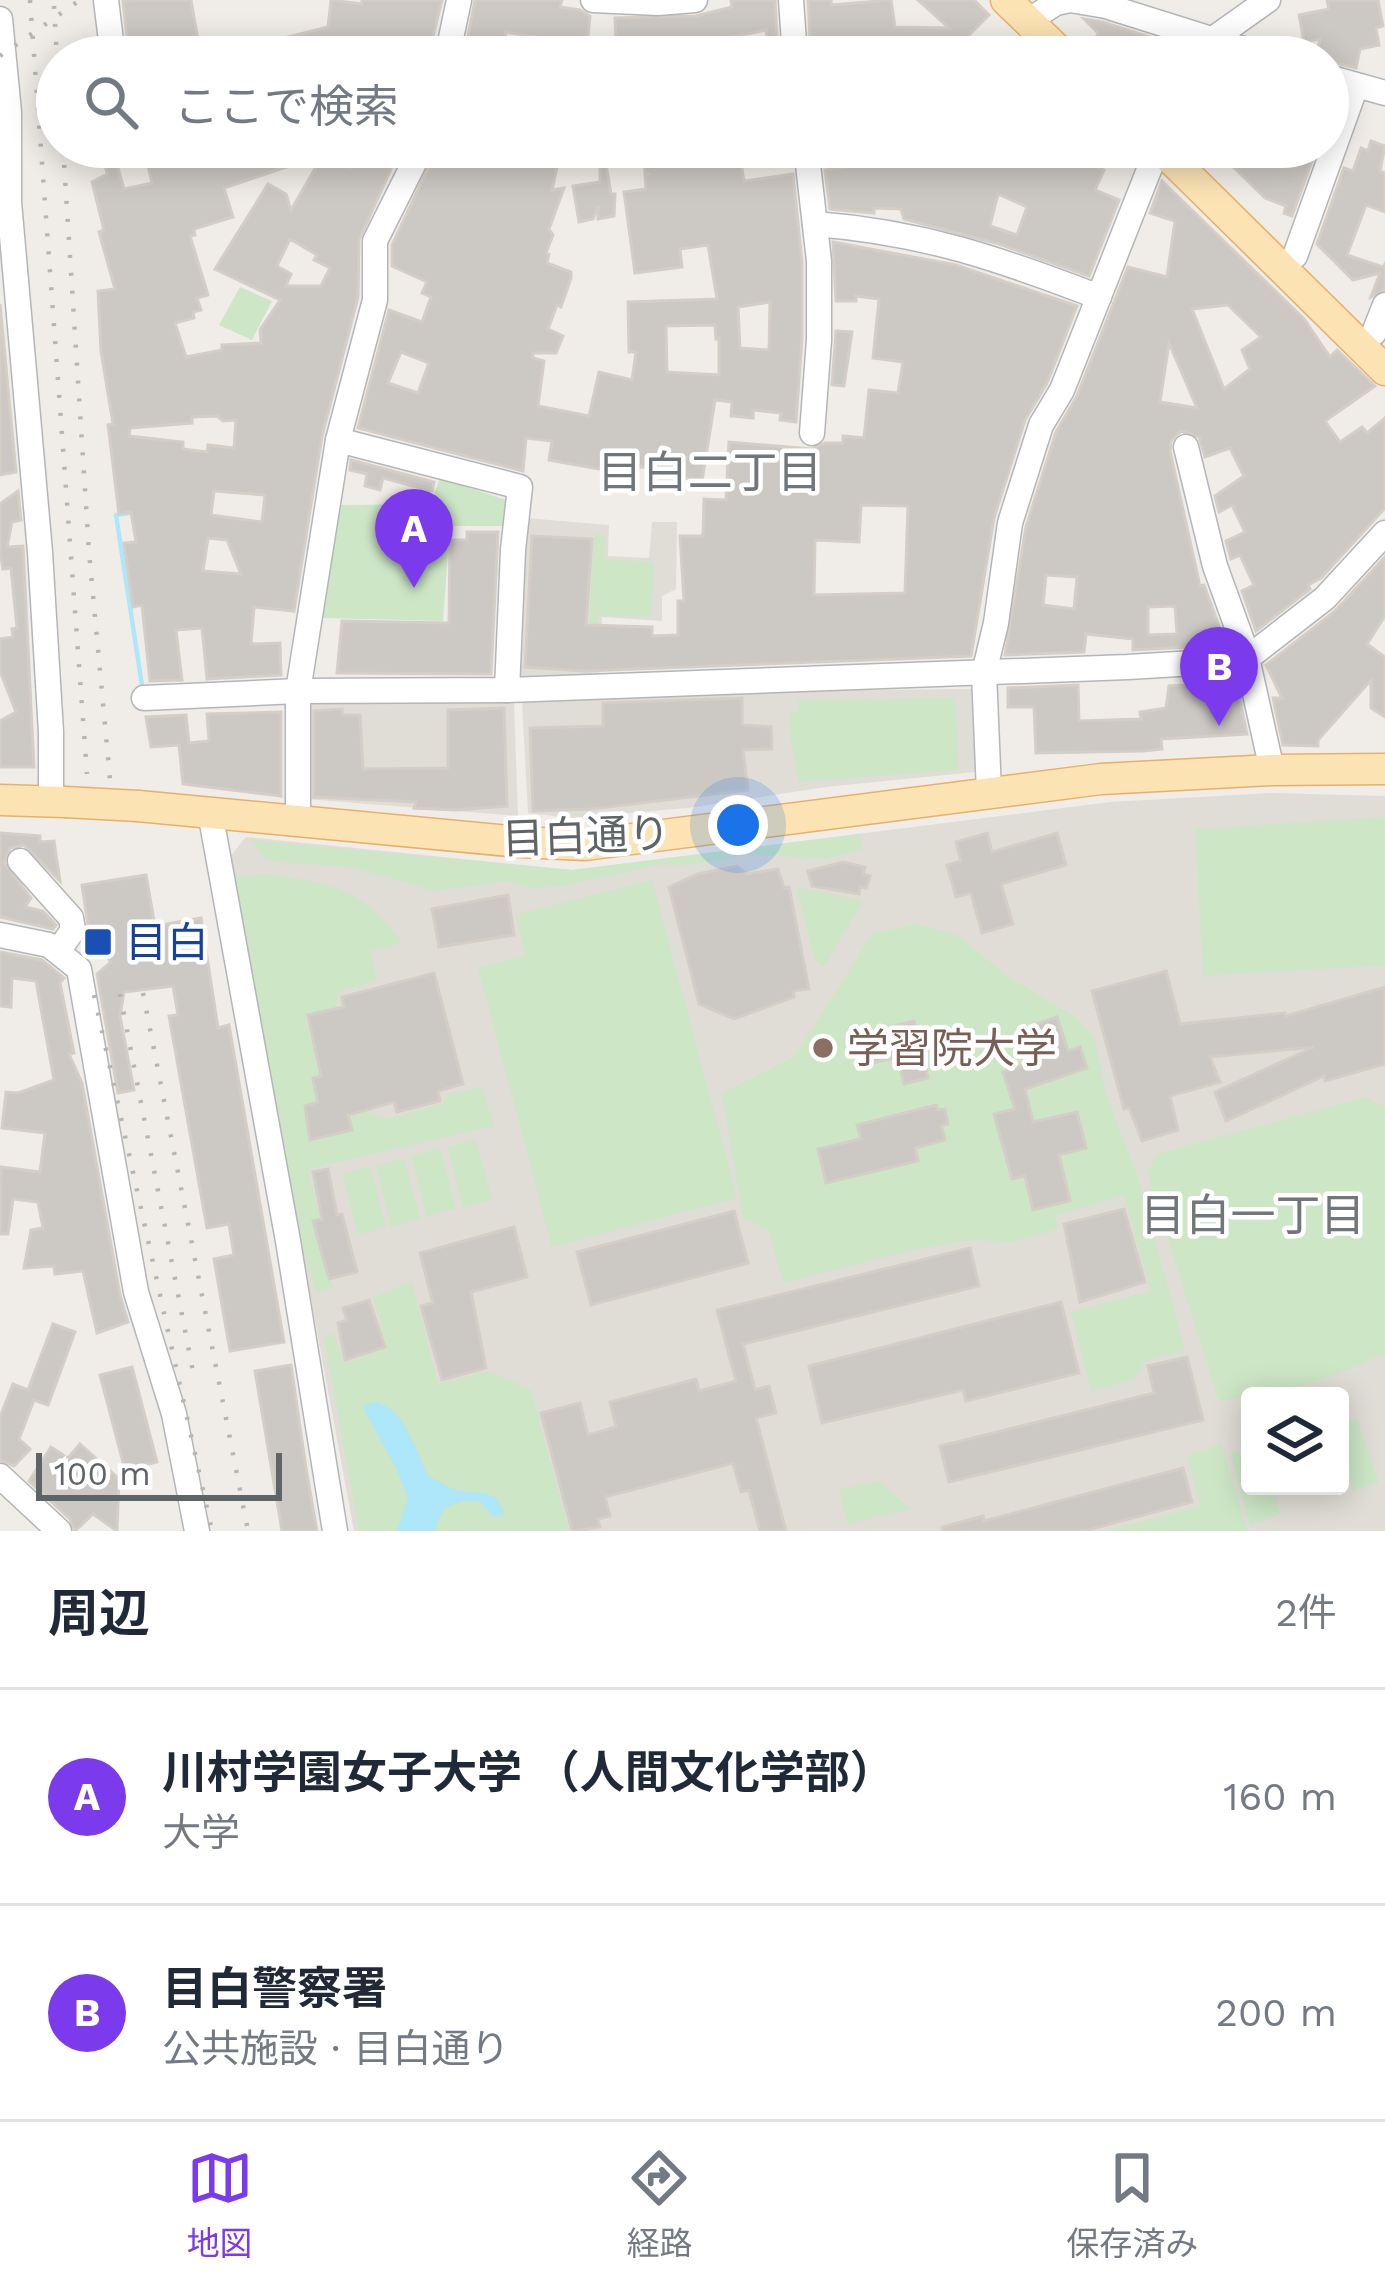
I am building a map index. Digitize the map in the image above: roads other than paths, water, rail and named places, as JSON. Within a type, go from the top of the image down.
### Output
[{"type":"main road","points":[[1028,8],[1049,36]]},
{"type":"main road","points":[[1028,8],[1064,36]]},
{"type":"main road","points":[[1179,168],[1385,370]]},
{"type":"main road","points":[[1205,168],[1295,256],[1381,327]]},
{"type":"main road","name":"目白通り","points":[[0,800],[138,806],[585,845],[1101,779],[1385,770]]},
{"type":"street","points":[[106,0],[110,36]]},
{"type":"street","points":[[451,36],[459,0]]},
{"type":"street","points":[[593,0],[695,0]]},
{"type":"street","points":[[791,0],[794,36]]},
{"type":"street","points":[[1028,8],[1070,0],[1106,3],[1204,36]]},
{"type":"street","points":[[1217,36],[1268,0]]},
{"type":"street","points":[[0,19],[11,348],[40,552],[58,802]]},
{"type":"street","points":[[1349,84],[1385,93]]},
{"type":"street","points":[[1349,106],[1356,86]]},
{"type":"street","points":[[298,820],[298,691],[338,440],[375,300],[375,241],[412,168]]},
{"type":"street","points":[[808,168],[819,340],[812,433]]},
{"type":"street","points":[[988,792],[984,673],[1010,523],[1041,425],[1062,390],[1150,168]]},
{"type":"street","points":[[1295,256],[1327,168]]},
{"type":"street","points":[[815,224],[879,229],[949,244],[1099,297]]},
{"type":"street","points":[[338,440],[520,487],[506,690]]},
{"type":"street","points":[[1186,447],[1272,770]]},
{"type":"street","points":[[144,698],[506,690],[1245,660],[1325,598],[1385,533]]},
{"type":"street","points":[[210,812],[335,1531]]},
{"type":"street","points":[[20,861],[71,918],[73,930],[59,950]]},
{"type":"street","points":[[0,935],[59,950],[79,969],[136,1292],[174,1414],[197,1531]]},
{"type":"street","points":[[0,1475],[50,1528]]},
{"type":"water","points":[[377,1402],[403,1423],[428,1476],[456,1490],[491,1495],[504,1514],[494,1517],[479,1501],[463,1501],[444,1508],[434,1531],[397,1531],[408,1498],[365,1411],[364,1405]]},
{"type":"waterway","points":[[135,512],[116,515],[143,692]]},
{"type":"railway","points":[[30,0],[36,81]]},
{"type":"railway","points":[[0,56],[80,0]]},
{"type":"railway","points":[[54,6],[56,36]]},
{"type":"railway","points":[[42,168],[87,774]]},
{"type":"railway","points":[[64,168],[89,552],[110,779]]},
{"type":"railway","points":[[143,993],[248,1531]]},
{"type":"railway","points":[[120,994],[194,1377]]},
{"type":"railway","points":[[94,995],[212,1531]]},
{"type":"place","name":"川村学園女子大学 （人間文化学部）","points":[[414,588]]},
{"type":"place","name":"目白警察署","points":[[1219,726]]},
{"type":"place","name":"目白","points":[[98,942]]},
{"type":"place","name":"学習院大学","points":[[823,1048]]},
{"type":"district","name":"目白二丁目","points":[[710,472]]},
{"type":"district","name":"目白一丁目","points":[[1253,1215]]}]
